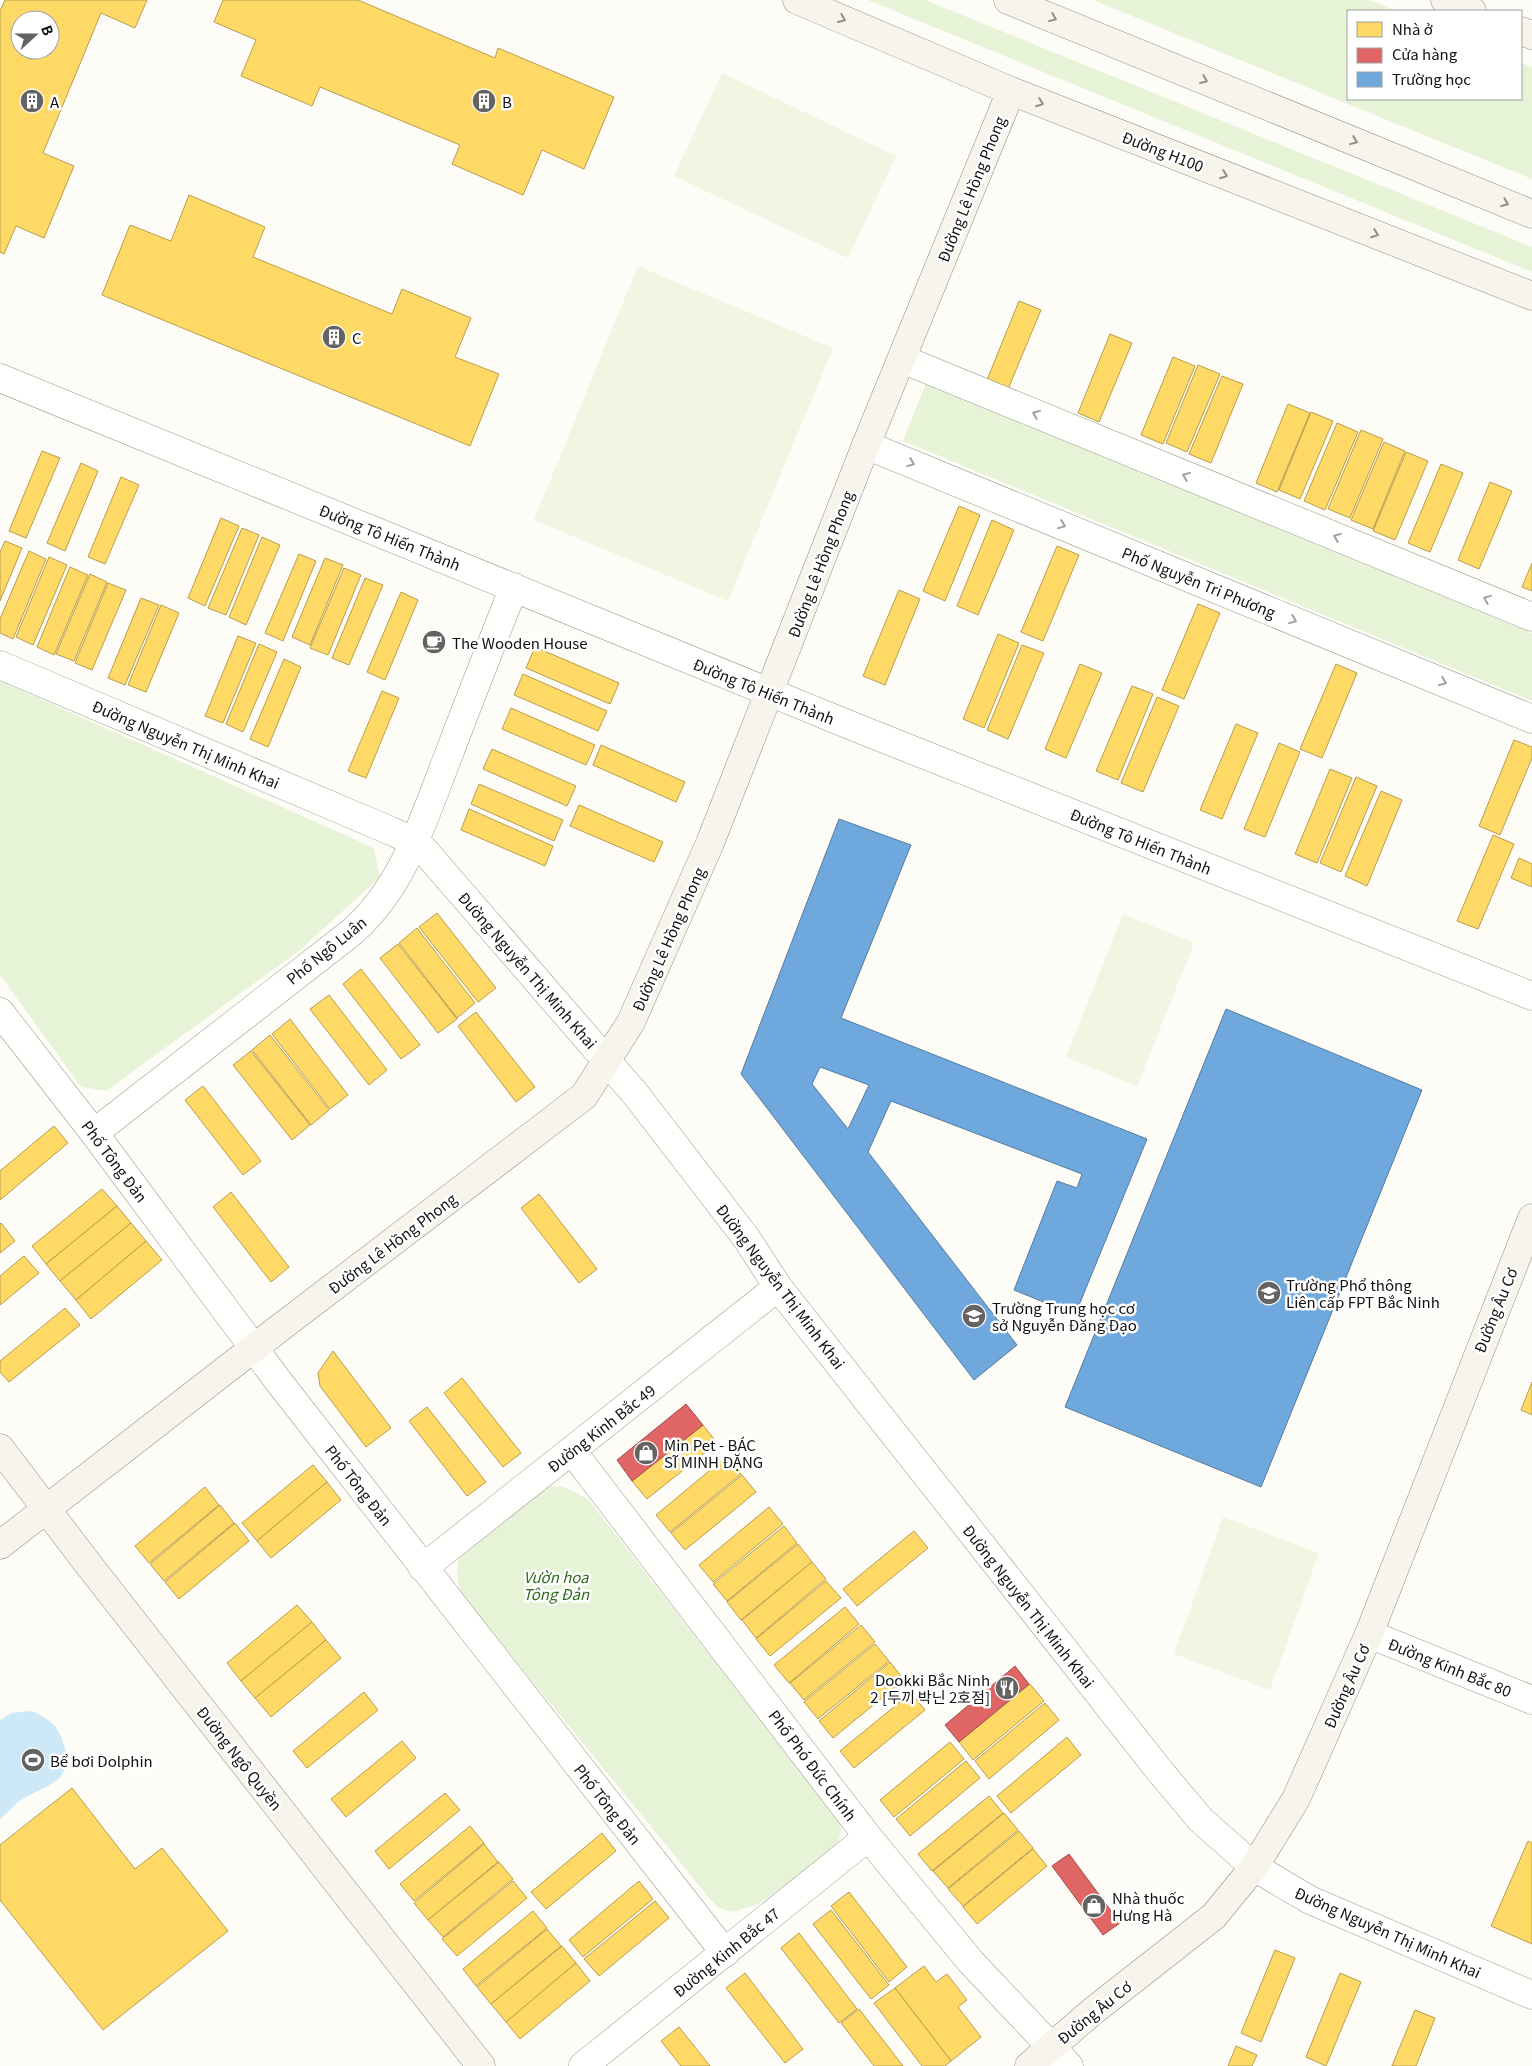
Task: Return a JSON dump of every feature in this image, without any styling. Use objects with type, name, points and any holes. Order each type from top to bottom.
[{"type":"street","name":"Đường H100","points":[[797,0],[1011,91],[1532,296]]},
{"type":"street","points":[[1008,0],[1532,214]]},
{"type":"street","points":[[1445,0],[1470,10]]},
{"type":"street","name":"Đường Lê Hồng Phong","points":[[0,1545],[584,1096],[631,1022],[695,879],[737,778],[866,445],[1011,91]]},
{"type":"street","points":[[902,359],[1532,617]]},
{"type":"street","name":"Đường Tô Hiến Thành","points":[[0,378],[770,693],[1532,996]]},
{"type":"street","name":"Phố Nguyễn Tri Phương","points":[[866,445],[1532,719]]},
{"type":"street","name":"Phố Ngô Luân","points":[[94,1133],[359,925],[396,879],[415,842],[514,587]]},
{"type":"street","name":"Đường Nguyễn Thị Minh Khai","points":[[0,665],[415,842],[434,859],[637,1096],[742,1232],[778,1287],[1159,1770],[1200,1819],[1254,1867],[1310,1900],[1532,1995]]},
{"type":"street","name":"Phố Tông Đản","points":[[0,1012],[94,1133],[254,1348],[423,1568],[725,1953]]},
{"type":"street","name":"Đường Âu Cơ","points":[[1029,2066],[1060,2057],[1214,1916],[1254,1867],[1296,1799],[1368,1634],[1532,1218]]},
{"type":"street","name":"Đường Kinh Bắc 49","points":[[423,1568],[778,1287]]},
{"type":"street","name":"Đường Ngô Quyền","points":[[0,1448],[481,2066]]},
{"type":"street","name":"Phố Phó Đức Chính","points":[[572,1451],[868,1838],[971,1962],[1060,2057]]},
{"type":"street","name":"Đường Kinh Bắc 80","points":[[1368,1634],[1532,1700]]},
{"type":"street","name":"Đường Kinh Bắc 47","points":[[583,2066],[868,1838]]},
{"type":"green space","points":[[868,0],[925,0],[1532,247],[1532,272]]},
{"type":"green space","points":[[1093,0],[1369,0],[1394,10],[1347,10],[1347,100],[1522,100],[1522,63],[1532,67],[1532,179]]},
{"type":"green space","points":[[722,73],[896,156],[848,258],[674,176]]},
{"type":"green space","points":[[638,266],[833,348],[728,601],[534,520]]},
{"type":"green space","points":[[926,383],[1532,633],[1532,701],[903,441]]},
{"type":"green space","points":[[0,681],[374,848],[380,877],[300,950],[106,1091],[81,1087],[0,975]]},
{"type":"green space","points":[[1123,914],[1194,943],[1137,1086],[1066,1057]]},
{"type":"green space","name":"Vườn hoa Tông Đản","points":[[552,1486],[564,1487],[588,1499],[838,1820],[842,1829],[836,1849],[758,1904],[733,1912],[719,1908],[710,1899],[462,1595],[457,1574],[461,1553],[465,1548],[540,1490]]},
{"type":"green space","points":[[1223,1517],[1319,1553],[1270,1690],[1174,1654]]},
{"type":"water","name":"Bể bơi Dolphin","points":[[31,1711],[47,1719],[55,1726],[63,1742],[66,1764],[59,1778],[19,1801],[0,1819],[0,1720],[12,1713]]},
{"type":"building: Nhà ở","name":"A","points":[[5,0],[147,0],[135,28],[101,13],[43,153],[74,166],[44,238],[16,226],[4,254],[0,252],[0,11]]},
{"type":"building: Nhà ở","name":"B","points":[[223,0],[358,0],[495,58],[498,48],[614,97],[584,169],[542,150],[523,195],[452,164],[460,145],[320,87],[312,106],[241,76],[256,40],[214,22]]},
{"type":"building: Nhà ở","name":"C","points":[[189,195],[265,227],[253,257],[392,314],[402,289],[471,318],[455,357],[499,374],[470,446],[102,295],[130,225],[171,241]]},
{"type":"building: Nhà ở","points":[[1019,301],[1041,310],[1008,389],[987,380]]},
{"type":"building: Nhà ở","points":[[1110,334],[1132,343],[1099,422],[1078,413]]},
{"type":"building: Nhà ở","points":[[1173,357],[1195,366],[1163,444],[1141,435]]},
{"type":"building: Nhà ở","points":[[1198,365],[1220,374],[1187,452],[1166,443]]},
{"type":"building: Nhà ở","points":[[1222,376],[1243,384],[1211,463],[1189,454]]},
{"type":"building: Nhà ở","points":[[1288,404],[1310,413],[1277,492],[1256,483]]},
{"type":"building: Nhà ở","points":[[1311,412],[1333,421],[1300,499],[1279,490]]},
{"type":"building: Nhà ở","points":[[1337,423],[1358,432],[1325,510],[1304,501]]},
{"type":"building: Nhà ở","points":[[1361,430],[1383,439],[1350,518],[1328,509]]},
{"type":"building: Nhà ở","points":[[1384,442],[1405,451],[1373,529],[1351,520]]},
{"type":"building: Nhà ở","points":[[42,451],[60,458],[26,538],[9,531]]},
{"type":"building: Nhà ở","points":[[1406,452],[1428,461],[1395,540],[1373,531]]},
{"type":"building: Nhà ở","points":[[81,463],[98,471],[65,551],[47,543]]},
{"type":"building: Nhà ở","points":[[1441,464],[1463,473],[1430,552],[1408,543]]},
{"type":"building: Nhà ở","points":[[121,477],[139,485],[105,564],[88,557]]},
{"type":"building: Nhà ở","points":[[1490,482],[1512,491],[1479,569],[1458,560]]},
{"type":"building: Nhà ở","points":[[959,506],[980,515],[945,601],[923,591]]},
{"type":"building: Nhà ở","points":[[221,518],[239,526],[205,606],[188,598]]},
{"type":"building: Nhà ở","points":[[992,520],[1014,530],[978,615],[957,606]]},
{"type":"building: Nhà ở","points":[[242,528],[259,535],[226,615],[208,608]]},
{"type":"building: Nhà ở","points":[[262,537],[280,545],[246,625],[229,617]]},
{"type":"building: Nhà ở","points":[[5,541],[22,548],[0,601],[0,552]]},
{"type":"building: Nhà ở","points":[[1057,546],[1079,555],[1043,641],[1021,632]]},
{"type":"building: Nhà ở","points":[[29,551],[46,559],[13,639],[0,633],[0,619]]},
{"type":"building: Nhà ở","points":[[299,554],[316,561],[283,641],[265,633]]},
{"type":"building: Nhà ở","points":[[49,557],[67,565],[33,645],[16,637]]},
{"type":"building: Nhà ở","points":[[325,558],[343,565],[310,645],[292,637]]},
{"type":"building: Nhà ở","points":[[1532,563],[1532,591],[1522,587]]},
{"type":"building: Nhà ở","points":[[70,567],[88,575],[54,655],[37,647]]},
{"type":"building: Nhà ở","points":[[344,568],[361,575],[328,655],[310,648]]},
{"type":"building: Nhà ở","points":[[90,574],[107,582],[74,661],[56,654]]},
{"type":"building: Nhà ở","points":[[365,578],[383,585],[349,665],[332,658]]},
{"type":"building: Nhà ở","points":[[108,583],[126,590],[92,670],[75,663]]},
{"type":"building: Nhà ở","points":[[899,590],[920,599],[885,685],[863,676]]},
{"type":"building: Nhà ở","points":[[401,592],[418,600],[385,680],[367,672]]},
{"type":"building: Nhà ở","points":[[141,598],[159,605],[125,685],[108,678]]},
{"type":"building: Nhà ở","points":[[1198,604],[1220,613],[1184,699],[1162,690]]},
{"type":"building: Nhà ở","points":[[161,605],[179,613],[146,692],[128,685]]},
{"type":"building: Nhà ở","points":[[998,634],[1019,643],[984,728],[963,719]]},
{"type":"building: Nhà ở","points":[[238,636],[256,643],[223,723],[205,716]]},
{"type":"building: Nhà ở","points":[[259,644],[277,652],[243,732],[226,724]]},
{"type":"building: Nhà ở","points":[[1022,645],[1044,653],[1008,739],[987,730]]},
{"type":"building: Nhà ở","points":[[535,647],[619,683],[610,704],[526,668]]},
{"type":"building: Nhà ở","points":[[284,659],[301,667],[268,747],[250,739]]},
{"type":"building: Nhà ở","points":[[1080,664],[1102,673],[1066,758],[1045,749]]},
{"type":"building: Nhà ở","points":[[1336,664],[1357,673],[1322,758],[1300,749]]},
{"type":"building: Nhà ở","points":[[523,674],[607,711],[598,731],[514,695]]},
{"type":"building: Nhà ở","points":[[1132,686],[1153,694],[1118,780],[1096,771]]},
{"type":"building: Nhà ở","points":[[382,691],[399,698],[366,778],[348,771]]},
{"type":"building: Nhà ở","points":[[1157,697],[1179,706],[1143,792],[1121,783]]},
{"type":"building: Nhà ở","points":[[511,708],[595,745],[586,765],[502,729]]},
{"type":"building: Nhà ở","points":[[1236,724],[1258,733],[1222,819],[1200,810]]},
{"type":"building: Nhà ở","points":[[1514,740],[1532,747],[1532,758],[1500,835],[1479,826]]},
{"type":"building: Nhà ở","points":[[1279,743],[1300,752],[1265,837],[1244,829]]},
{"type":"building: Nhà ở","points":[[601,745],[685,782],[676,802],[593,765]]},
{"type":"building: Nhà ở","points":[[492,749],[576,786],[567,806],[483,769]]},
{"type":"building: Nhà ở","points":[[1330,769],[1352,778],[1317,863],[1295,854]]},
{"type":"building: Nhà ở","points":[[1356,777],[1377,786],[1341,872],[1320,863]]},
{"type":"building: Nhà ở","points":[[479,784],[563,820],[554,841],[471,804]]},
{"type":"building: Nhà ở","points":[[1381,791],[1402,800],[1367,886],[1345,876]]},
{"type":"building: Nhà ở","points":[[579,805],[663,842],[654,862],[570,826]]},
{"type":"building: Nhà ở","points":[[469,809],[553,846],[545,866],[461,830]]},
{"type":"building: Nhà ở","points":[[1493,835],[1514,844],[1478,929],[1457,921]]},
{"type":"building: Nhà ở","points":[[1519,858],[1532,864],[1532,887],[1511,878]]},
{"type":"building: Nhà ở","points":[[437,913],[496,988],[478,1002],[419,927]]},
{"type":"building: Nhà ở","points":[[417,928],[475,1003],[457,1018],[399,943]]},
{"type":"building: Nhà ở","points":[[398,944],[457,1019],[438,1033],[380,958]]},
{"type":"building: Nhà ở","points":[[361,969],[420,1045],[401,1059],[343,984]]},
{"type":"building: Nhà ở","points":[[329,995],[387,1070],[369,1085],[310,1009]]},
{"type":"building: Nhà ở","points":[[476,1012],[535,1087],[516,1102],[458,1026]]},
{"type":"building: Nhà ở","points":[[290,1019],[348,1095],[330,1109],[272,1034]]},
{"type":"building: Nhà ở","points":[[270,1035],[329,1110],[311,1125],[252,1050]]},
{"type":"building: Nhà ở","points":[[251,1051],[310,1125],[292,1140],[233,1065]]},
{"type":"building: Nhà ở","points":[[203,1086],[261,1161],[243,1175],[185,1100]]},
{"type":"building: Nhà ở","points":[[54,1126],[68,1143],[0,1200],[0,1171]]},
{"type":"building: Nhà ở","points":[[102,1189],[117,1206],[46,1264],[32,1246]]},
{"type":"building: Nhà ở","points":[[231,1192],[289,1267],[271,1282],[213,1207]]},
{"type":"building: Nhà ở","points":[[539,1194],[597,1269],[579,1283],[521,1208]]},
{"type":"building: Nhà ở","points":[[117,1206],[131,1223],[60,1281],[46,1264]]},
{"type":"building: Nhà ở","points":[[131,1223],[146,1241],[76,1300],[60,1281]]},
{"type":"building: Nhà ở","points":[[0,1224],[15,1241],[0,1253]]},
{"type":"building: Nhà ở","points":[[146,1241],[162,1260],[91,1319],[76,1300]]},
{"type":"building: Nhà ở","points":[[24,1256],[39,1273],[0,1305],[0,1276]]},
{"type":"building: Nhà ở","points":[[65,1308],[80,1325],[9,1382],[0,1372],[0,1361]]},
{"type":"building: Nhà ở","points":[[333,1351],[391,1428],[366,1447],[320,1386],[318,1373]]},
{"type":"building: Nhà ở","points":[[462,1378],[521,1453],[503,1467],[444,1393]]},
{"type":"building: Nhà ở","points":[[1532,1382],[1532,1415],[1521,1410]]},
{"type":"building: Nhà ở","points":[[427,1407],[486,1482],[467,1496],[409,1421]]},
{"type":"building: Nhà ở","points":[[703,1425],[717,1443],[647,1499],[632,1481]]},
{"type":"building: Nhà ở","points":[[726,1457],[741,1474],[670,1532],[656,1515]]},
{"type":"building: Nhà ở","points":[[313,1465],[327,1482],[257,1541],[242,1523]]},
{"type":"building: Nhà ở","points":[[742,1475],[756,1492],[685,1550],[671,1533]]},
{"type":"building: Nhà ở","points":[[327,1482],[341,1500],[271,1558],[257,1541]]},
{"type":"building: Nhà ở","points":[[205,1487],[219,1505],[149,1563],[135,1546]]},
{"type":"building: Nhà ở","points":[[220,1505],[234,1523],[164,1581],[150,1564]]},
{"type":"building: Nhà ở","points":[[769,1507],[783,1524],[713,1582],[699,1565]]},
{"type":"building: Nhà ở","points":[[235,1523],[249,1541],[179,1599],[165,1582]]},
{"type":"building: Nhà ở","points":[[784,1526],[797,1543],[727,1601],[713,1584]]},
{"type":"building: Nhà ở","points":[[914,1531],[928,1548],[857,1606],[843,1589]]},
{"type":"building: Nhà ở","points":[[798,1544],[812,1562],[741,1620],[727,1602]]},
{"type":"building: Nhà ở","points":[[812,1562],[826,1579],[756,1638],[742,1620]]},
{"type":"building: Nhà ở","points":[[826,1581],[841,1598],[770,1656],[756,1639]]},
{"type":"building: Nhà ở","points":[[297,1605],[312,1622],[241,1681],[227,1663]]},
{"type":"building: Nhà ở","points":[[845,1607],[859,1624],[789,1683],[774,1665]]},
{"type":"building: Nhà ở","points":[[312,1622],[326,1640],[255,1698],[241,1681]]},
{"type":"building: Nhà ở","points":[[861,1625],[875,1642],[804,1700],[790,1683]]},
{"type":"building: Nhà ở","points":[[326,1640],[341,1658],[271,1717],[255,1698]]},
{"type":"building: Nhà ở","points":[[875,1644],[889,1661],[818,1719],[804,1702]]},
{"type":"building: Nhà ở","points":[[890,1662],[904,1680],[833,1738],[819,1721]]},
{"type":"building: Nhà ở","points":[[1030,1684],[1044,1701],[973,1760],[959,1742]]},
{"type":"building: Nhà ở","points":[[364,1692],[378,1710],[307,1768],[293,1751]]},
{"type":"building: Nhà ở","points":[[911,1693],[925,1710],[854,1768],[840,1751]]},
{"type":"building: Nhà ở","points":[[1045,1703],[1059,1720],[989,1779],[975,1761]]},
{"type":"building: Nhà ở","points":[[1067,1737],[1081,1755],[1011,1813],[997,1796]]},
{"type":"building: Nhà ở","points":[[402,1741],[416,1758],[346,1817],[331,1799]]},
{"type":"building: Nhà ở","points":[[950,1742],[964,1759],[894,1817],[880,1800]]},
{"type":"building: Nhà ở","points":[[966,1761],[980,1778],[910,1836],[896,1819]]},
{"type":"building: Nhà ở","points":[[72,1788],[135,1869],[162,1848],[228,1931],[103,2030],[0,1900],[0,1845]]},
{"type":"building: Nhà ở","points":[[445,1793],[460,1810],[389,1869],[375,1851]]},
{"type":"building: Nhà ở","points":[[989,1796],[1003,1813],[932,1871],[918,1854]]},
{"type":"building: Nhà ở","points":[[1004,1813],[1018,1830],[948,1888],[933,1871]]},
{"type":"building: Nhà ở","points":[[470,1826],[484,1843],[414,1901],[400,1884]]},
{"type":"building: Nhà ở","points":[[1019,1831],[1033,1848],[963,1906],[948,1889]]},
{"type":"building: Nhà ở","points":[[602,1833],[616,1851],[546,1909],[531,1892]]},
{"type":"building: Nhà ở","points":[[1528,1841],[1532,1843],[1532,1944],[1491,1926]]},
{"type":"building: Nhà ở","points":[[484,1844],[498,1862],[428,1920],[414,1903]]},
{"type":"building: Nhà ở","points":[[1033,1849],[1047,1866],[977,1924],[963,1907]]},
{"type":"building: Nhà ở","points":[[499,1862],[513,1879],[443,1937],[428,1920]]},
{"type":"building: Nhà ở","points":[[513,1881],[527,1898],[457,1956],[442,1939]]},
{"type":"building: Nhà ở","points":[[639,1881],[653,1899],[583,1957],[569,1940]]},
{"type":"building: Nhà ở","points":[[849,1892],[907,1967],[889,1982],[831,1906]]},
{"type":"building: Nhà ở","points":[[655,1901],[669,1918],[599,1976],[584,1959]]},
{"type":"building: Nhà ở","points":[[831,1910],[889,1985],[871,1999],[813,1924]]},
{"type":"building: Nhà ở","points":[[533,1911],[547,1928],[476,1986],[463,1969]]},
{"type":"building: Nhà ở","points":[[547,1929],[561,1946],[491,2004],[477,1987]]},
{"type":"building: Nhà ở","points":[[799,1933],[857,2009],[839,2023],[781,1948]]},
{"type":"building: Nhà ở","points":[[562,1946],[576,1963],[506,2022],[491,2004]]},
{"type":"building: Nhà ở","points":[[1275,1950],[1295,1958],[1261,2042],[1241,2033]]},
{"type":"building: Nhà ở","points":[[576,1963],[590,1981],[520,2039],[506,2022]]},
{"type":"building: Nhà ở","points":[[924,1966],[936,1982],[947,1974],[967,2000],[958,2007],[981,2037],[951,2061],[895,1988]]},
{"type":"building: Nhà ở","points":[[745,1973],[803,2049],[785,2063],[726,1988]]},
{"type":"building: Nhà ở","points":[[1340,1973],[1361,1982],[1326,2066],[1306,2057]]},
{"type":"building: Nhà ở","points":[[895,1988],[951,2061],[945,2066],[922,2066],[874,2003]]},
{"type":"building: Nhà ở","points":[[859,2009],[903,2066],[874,2066],[841,2023]]},
{"type":"building: Nhà ở","points":[[1415,2010],[1435,2018],[1416,2066],[1392,2066]]},
{"type":"building: Nhà ở","points":[[679,2027],[710,2066],[681,2066],[661,2041]]},
{"type":"building: Nhà ở","points":[[1236,2046],[1257,2055],[1252,2066],[1228,2066]]},
{"type":"building: Cửa hàng","points":[[686,1404],[703,1425],[632,1481],[617,1460]]},
{"type":"building: Cửa hàng","points":[[1015,1666],[1029,1684],[959,1742],[945,1725]]},
{"type":"building: Cửa hàng","points":[[1069,1854],[1120,1923],[1103,1935],[1052,1866]]},
{"type":"building: Trường học","points":[[839,819],[911,845],[841,1018],[1147,1139],[1075,1315],[1014,1290],[1057,1181],[1077,1188],[1082,1174],[891,1101],[868,1152],[1017,1345],[974,1380],[741,1074]],"holes":[[[820,1067],[869,1085],[848,1129],[812,1084]]]},
{"type":"building: Trường học","points":[[1226,1009],[1422,1090],[1261,1487],[1065,1407]]},
{"type":"place","name":"A","points":[[32,101]]},
{"type":"place","name":"B","points":[[484,101]]},
{"type":"place","name":"C","points":[[334,337]]},
{"type":"place","name":"The Wooden House","points":[[434,642]]},
{"type":"place","name":"Trường Phổ thông Liên cấp FPT Bắc Ninh","points":[[1269,1293]]},
{"type":"place","name":"Trường Trung học cơ sở Nguyễn Đăng Đạo","points":[[974,1316]]},
{"type":"place","name":"Min Pet - BÁC SĨ MINH ĐẶNG","points":[[646,1453]]},
{"type":"place","name":"Dookki Bắc Ninh 2 [두끼 박닌 2호점]","points":[[1007,1688]]},
{"type":"place","name":"Bể bơi Dolphin","points":[[33,1760]]},
{"type":"place","name":"Nhà thuốc Hưng Hà","points":[[1094,1906]]}]
